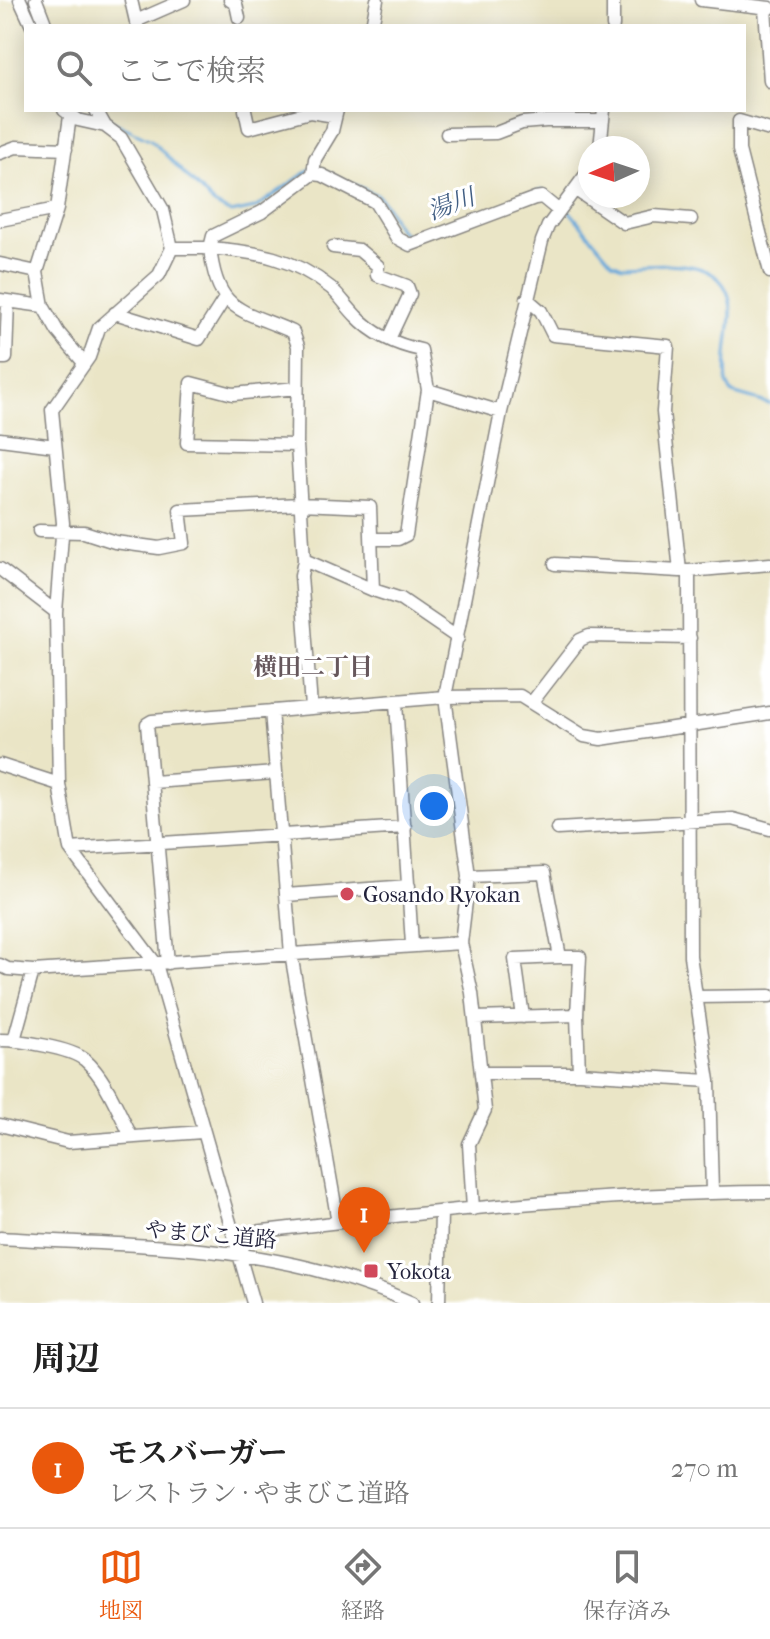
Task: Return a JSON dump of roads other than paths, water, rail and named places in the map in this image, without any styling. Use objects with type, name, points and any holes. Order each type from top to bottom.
[{"type":"street","points":[[20,0],[31,24]]},
{"type":"street","points":[[36,0],[45,24]]},
{"type":"street","points":[[131,0],[136,23],[184,0]]},
{"type":"street","points":[[230,0],[236,4],[239,18]]},
{"type":"street","points":[[372,24],[377,0]]},
{"type":"street","points":[[613,0],[613,24]]},
{"type":"street","points":[[701,0],[768,8],[770,81]]},
{"type":"street","points":[[97,112],[105,126]]},
{"type":"street","points":[[245,112],[249,128],[310,112],[336,113],[332,131],[315,159],[313,174]]},
{"type":"street","points":[[84,363],[58,332],[43,306],[37,272],[57,209],[66,149],[67,113],[105,126],[121,138],[163,210],[172,248],[159,275],[99,328],[84,363],[52,410],[63,531],[56,612],[59,784],[70,849],[162,964]]},
{"type":"street","points":[[447,134],[496,133],[522,123],[604,116],[602,136]]},
{"type":"street","points":[[769,266],[739,150],[739,121],[770,130]]},
{"type":"street","points":[[0,153],[16,147],[66,149]]},
{"type":"street","points":[[311,707],[301,576],[304,560],[297,445],[298,346],[293,332],[250,317],[225,298],[213,277],[210,248],[213,236],[262,212],[313,174],[322,175],[375,202],[397,238],[410,245],[535,198],[542,197],[559,211]]},
{"type":"street","points":[[473,1209],[469,1144],[485,1110],[475,1018],[461,943],[469,876],[445,697],[501,412],[542,241],[559,211],[578,187]]},
{"type":"street","points":[[576,190],[624,223],[654,216],[691,219]]},
{"type":"street","points":[[0,220],[57,209]]},
{"type":"street","points":[[333,247],[359,250],[378,266],[377,275],[407,286],[410,294],[389,339]]},
{"type":"street","points":[[172,248],[268,253],[331,288],[358,319],[389,339],[421,350],[428,390],[406,535],[398,539],[372,539]]},
{"type":"street","points":[[0,264],[37,272]]},
{"type":"street","points":[[115,313],[199,339],[225,298]]},
{"type":"street","points":[[527,299],[541,311],[553,335],[668,346],[663,412],[690,638],[690,956],[709,1081],[712,1192]]},
{"type":"street","points":[[0,358],[6,358],[4,301],[43,306]]},
{"type":"street","points":[[297,388],[233,394],[191,383],[187,443],[297,445]]},
{"type":"street","points":[[428,390],[501,412]]},
{"type":"street","points":[[0,439],[55,446]]},
{"type":"street","points":[[39,531],[84,532],[115,542],[159,548],[184,543],[180,510],[300,504],[370,507],[373,590]]},
{"type":"street","points":[[304,560],[401,599],[458,638]]},
{"type":"street","points":[[555,564],[684,571],[770,564]]},
{"type":"street","points":[[0,569],[56,612]]},
{"type":"street","points":[[533,701],[580,640],[589,636],[690,638]]},
{"type":"street","points":[[253,1303],[202,1132],[162,964],[157,842],[147,724],[152,721],[311,707],[445,697],[520,696],[533,701],[584,736],[601,739],[770,713]]},
{"type":"street","points":[[396,703],[412,944]]},
{"type":"street","points":[[271,711],[291,954],[338,1222]]},
{"type":"street","points":[[0,765],[59,784]]},
{"type":"street","points":[[153,782],[275,773]]},
{"type":"street","points":[[557,829],[733,819],[770,829]]},
{"type":"street","points":[[70,849],[405,827]]},
{"type":"street","points":[[469,876],[544,873],[560,957]]},
{"type":"street","points":[[286,895],[409,886]]},
{"type":"street","points":[[0,965],[8,969],[33,971],[461,943]]},
{"type":"street","points":[[523,1017],[515,959],[580,957],[577,1015],[579,1073]]},
{"type":"street","points":[[33,971],[7,1040],[85,1060],[112,1099],[131,1136]]},
{"type":"street","points":[[696,997],[770,996]]},
{"type":"street","points":[[475,1018],[577,1015]]},
{"type":"street","points":[[482,1073],[579,1073],[709,1081]]},
{"type":"street","points":[[0,1125],[68,1142],[202,1132]]},
{"type":"street","points":[[238,1253],[254,1232],[338,1222],[633,1194],[770,1192]]},
{"type":"street","points":[[439,1303],[441,1212]]},
{"type":"street","name":"やまびこ道路","points":[[0,1238],[238,1253],[333,1271],[412,1303]]},
{"type":"waterway","name":"湯川","points":[[28,0],[37,24]]},
{"type":"waterway","name":"湯川","points":[[81,112],[95,117]]},
{"type":"waterway","name":"湯川","points":[[107,119],[151,140],[214,204],[231,213],[255,208],[311,169]]},
{"type":"waterway","name":"湯川","points":[[318,168],[377,195],[401,230],[413,237]]},
{"type":"waterway","name":"湯川","points":[[522,197],[542,190],[560,202]]},
{"type":"waterway","name":"湯川","points":[[566,207],[612,262],[622,266],[692,266],[720,280],[728,294],[731,314],[727,383],[732,393],[770,404]]},
{"type":"place","name":"Gosando Ryokan","points":[[347,894]]},
{"type":"place","name":"モスバーガー","points":[[364,1253]]},
{"type":"place","name":"Yokota","points":[[371,1271]]},
{"type":"district","name":"横田二丁目","points":[[313,667]]}]
